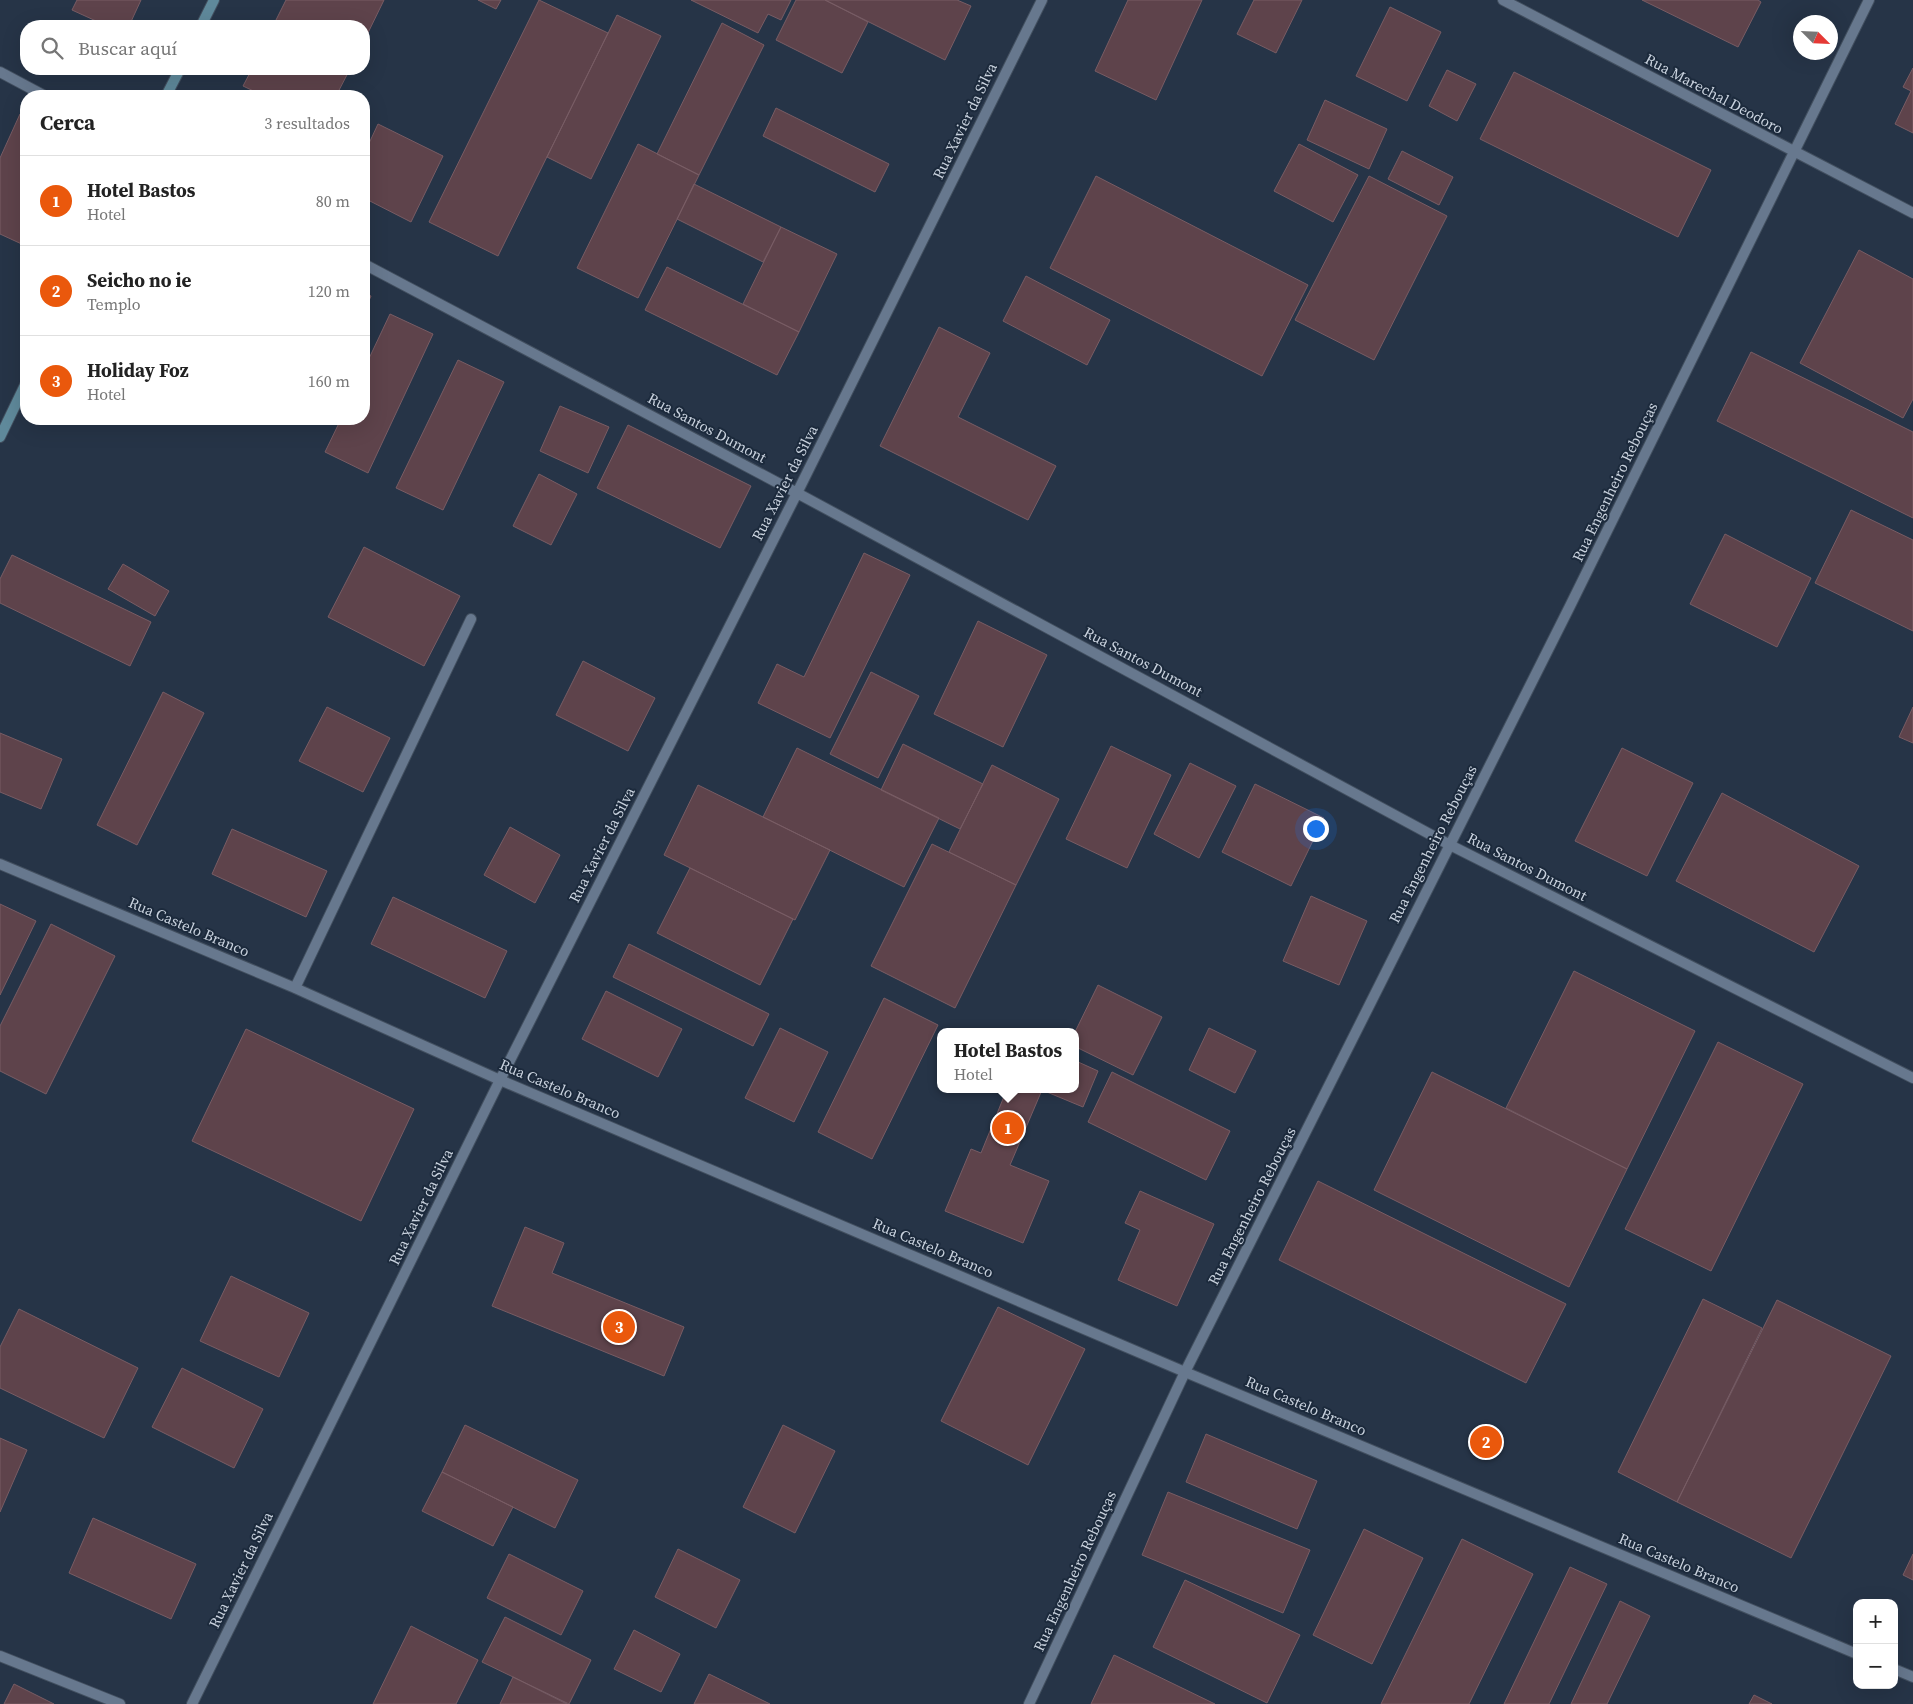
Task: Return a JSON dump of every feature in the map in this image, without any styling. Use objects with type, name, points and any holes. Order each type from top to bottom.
[{"type":"street","points":[[204,20],[214,0]]},
{"type":"street","name":"Rua Xavier da Silva","points":[[192,1704],[500,1080],[797,493],[1042,0]]},
{"type":"street","name":"Rua Marechal Deodoro","points":[[1503,0],[1913,213]]},
{"type":"street","name":"Rua Engenheiro Rebouças","points":[[1029,1704],[1185,1372],[1795,153],[1869,0]]},
{"type":"street","points":[[0,72],[34,90]]},
{"type":"street","points":[[169,90],[177,75]]},
{"type":"street","name":"Rua Santos Dumont","points":[[370,267],[797,493],[1450,845],[1913,1078]]},
{"type":"street","points":[[0,437],[20,395]]},
{"type":"street","points":[[295,988],[471,620]]},
{"type":"street","name":"Rua Castelo Branco","points":[[0,864],[295,988],[500,1080],[1185,1372],[1853,1652]]},
{"type":"street","points":[[0,1656],[120,1704]]},
{"type":"street","points":[[1898,1671],[1913,1677]]},
{"type":"building","points":[[77,0],[141,0],[132,20],[94,20],[72,10]]},
{"type":"building","points":[[286,0],[384,0],[370,29],[370,20],[276,20]]},
{"type":"building","points":[[478,0],[501,0],[496,9]]},
{"type":"building","points":[[539,0],[608,33],[498,256],[429,222]]},
{"type":"building","points":[[691,0],[791,0],[781,20],[768,14],[758,33]]},
{"type":"building","points":[[796,0],[825,0],[868,22],[842,73],[776,40]]},
{"type":"building","points":[[825,0],[957,0],[971,6],[945,60]]},
{"type":"building","points":[[1128,0],[1202,0],[1156,100],[1095,71]]},
{"type":"building","points":[[1254,0],[1302,0],[1276,53],[1237,34]]},
{"type":"building","points":[[1642,0],[1758,0],[1761,2],[1738,47]]},
{"type":"building","points":[[1390,7],[1441,32],[1407,101],[1356,76]]},
{"type":"building","points":[[617,15],[661,36],[591,179],[547,157]]},
{"type":"building","points":[[722,23],[764,45],[699,175],[657,154]]},
{"type":"building","points":[[1913,68],[1913,133],[1895,124],[1911,91],[1903,87]]},
{"type":"building","points":[[1447,70],[1476,84],[1457,121],[1429,106]]},
{"type":"building","points":[[1514,72],[1711,170],[1678,237],[1480,139]]},
{"type":"building","points":[[249,75],[347,75],[339,90],[251,90],[243,86]]},
{"type":"building","points":[[1325,100],[1387,129],[1369,169],[1307,140]]},
{"type":"building","points":[[776,108],[889,164],[875,192],[763,136]]},
{"type":"building","points":[[20,114],[20,243],[0,234],[0,158]]},
{"type":"building","points":[[378,124],[443,156],[411,222],[370,201],[370,141]]},
{"type":"building","points":[[638,144],[699,175],[638,298],[577,268]]},
{"type":"building","points":[[1299,144],[1358,175],[1333,222],[1274,191]]},
{"type":"building","points":[[1402,151],[1453,177],[1439,205],[1388,179]]},
{"type":"building","points":[[1096,176],[1308,285],[1262,376],[1050,268]]},
{"type":"building","points":[[1369,176],[1447,216],[1374,360],[1295,320]]},
{"type":"building","points":[[694,184],[781,227],[763,262],[677,219]]},
{"type":"building","points":[[781,227],[837,254],[799,332],[743,304]]},
{"type":"building","points":[[1859,250],[1913,279],[1913,399],[1903,418],[1800,363]]},
{"type":"building","points":[[667,267],[799,332],[777,375],[645,310]]},
{"type":"building","points":[[1026,276],[1110,320],[1087,365],[1003,321]]},
{"type":"building","points":[[390,314],[433,334],[368,473],[325,452],[338,425],[370,425],[370,356]]},
{"type":"building","points":[[939,327],[990,353],[958,417],[1056,466],[1028,520],[880,446]]},
{"type":"building","points":[[1751,352],[1913,432],[1913,518],[1717,421]]},
{"type":"building","points":[[458,360],[504,382],[443,510],[396,488]]},
{"type":"building","points":[[560,406],[609,427],[588,473],[540,451]]},
{"type":"building","points":[[628,425],[751,486],[720,548],[597,488]]},
{"type":"building","points":[[539,474],[577,494],[551,545],[513,526]]},
{"type":"building","points":[[1851,510],[1913,540],[1913,631],[1815,583]]},
{"type":"building","points":[[1725,534],[1811,578],[1777,647],[1690,604]]},
{"type":"building","points":[[364,547],[460,596],[424,666],[328,617]]},
{"type":"building","points":[[864,553],[910,575],[830,738],[758,703],[777,664],[804,677]]},
{"type":"building","points":[[12,555],[151,622],[130,666],[0,603],[0,579]]},
{"type":"building","points":[[123,564],[169,591],[155,616],[108,589]]},
{"type":"building","points":[[978,621],[1047,655],[1003,747],[934,714]]},
{"type":"building","points":[[583,661],[655,698],[628,751],[556,715]]},
{"type":"building","points":[[871,672],[919,696],[878,778],[830,754]]},
{"type":"building","points":[[163,692],[204,713],[137,845],[97,825]]},
{"type":"building","points":[[327,707],[390,738],[363,792],[299,761]]},
{"type":"building","points":[[1913,707],[1913,743],[1899,737]]},
{"type":"building","points":[[0,733],[62,759],[41,809],[0,792]]},
{"type":"building","points":[[903,744],[983,784],[960,829],[881,790]]},
{"type":"building","points":[[1111,746],[1171,775],[1127,868],[1066,839]]},
{"type":"building","points":[[797,748],[939,818],[904,887],[763,817]]},
{"type":"building","points":[[1622,748],[1693,783],[1647,876],[1575,841]]},
{"type":"building","points":[[1190,763],[1236,786],[1199,858],[1154,834]]},
{"type":"building","points":[[992,765],[1059,799],[1016,885],[949,852]]},
{"type":"building","points":[[1255,784],[1324,818],[1291,886],[1222,852]]},
{"type":"building","points":[[698,785],[830,850],[795,920],[664,855]]},
{"type":"building","points":[[1722,793],[1859,866],[1814,952],[1676,881]]},
{"type":"building","points":[[510,827],[560,855],[535,903],[484,875]]},
{"type":"building","points":[[232,829],[327,871],[306,917],[212,874]]},
{"type":"building","points":[[932,844],[1016,885],[955,1008],[871,966]]},
{"type":"building","points":[[690,868],[793,919],[760,985],[657,933]]},
{"type":"building","points":[[1311,896],[1367,921],[1339,985],[1283,961]]},
{"type":"building","points":[[393,897],[507,951],[485,998],[371,944]]},
{"type":"building","points":[[0,904],[36,921],[0,995]]},
{"type":"building","points":[[51,924],[115,956],[46,1094],[0,1071],[0,1026]]},
{"type":"building","points":[[629,944],[769,1014],[753,1046],[613,977]]},
{"type":"building","points":[[1574,971],[1695,1031],[1627,1169],[1506,1108]]},
{"type":"building","points":[[1098,985],[1162,1017],[1133,1075],[1079,1048],[1079,1028],[1077,1028]]},
{"type":"building","points":[[606,991],[682,1029],[658,1077],[582,1039]]},
{"type":"building","points":[[884,998],[938,1025],[872,1159],[818,1132]]},
{"type":"building","points":[[780,1028],[828,1052],[794,1122],[745,1098]]},
{"type":"building","points":[[1209,1028],[1256,1051],[1235,1093],[1189,1070]]},
{"type":"building","points":[[246,1029],[414,1109],[361,1221],[192,1141]]},
{"type":"building","points":[[1718,1042],[1803,1084],[1711,1271],[1625,1229]]},
{"type":"building","points":[[1079,1062],[1098,1071],[1083,1107],[1049,1093],[1079,1093]]},
{"type":"building","points":[[1112,1072],[1230,1131],[1206,1180],[1088,1122]]},
{"type":"building","points":[[1432,1072],[1627,1169],[1569,1287],[1374,1190]]},
{"type":"building","points":[[1005,1093],[1041,1093],[1010,1165],[1049,1181],[1023,1243],[945,1211],[971,1149],[981,1153]]},
{"type":"building","points":[[1318,1181],[1566,1304],[1526,1383],[1279,1260]]},
{"type":"building","points":[[1140,1191],[1214,1224],[1177,1306],[1118,1280],[1140,1230],[1125,1223]]},
{"type":"building","points":[[525,1227],[564,1243],[552,1273],[684,1327],[664,1376],[492,1306]]},
{"type":"building","points":[[231,1276],[309,1313],[279,1377],[200,1341]]},
{"type":"building","points":[[1703,1299],[1762,1328],[1677,1502],[1618,1472]]},
{"type":"building","points":[[1777,1300],[1891,1356],[1791,1558],[1677,1502]]},
{"type":"building","points":[[998,1307],[1085,1349],[1028,1465],[941,1421]]},
{"type":"building","points":[[19,1309],[138,1368],[104,1438],[0,1388],[0,1347]]},
{"type":"building","points":[[182,1368],[263,1409],[234,1468],[152,1427]]},
{"type":"building","points":[[465,1425],[578,1480],[555,1528],[442,1472]]},
{"type":"building","points":[[783,1425],[835,1451],[795,1533],[743,1507]]},
{"type":"building","points":[[1206,1434],[1317,1481],[1297,1529],[1186,1482]]},
{"type":"building","points":[[0,1438],[27,1450],[0,1512]]},
{"type":"building","points":[[442,1472],[513,1507],[493,1546],[422,1511]]},
{"type":"building","points":[[1168,1492],[1310,1550],[1283,1613],[1142,1555]]},
{"type":"building","points":[[93,1518],[196,1564],[171,1619],[69,1573]]},
{"type":"building","points":[[1364,1529],[1423,1558],[1372,1664],[1313,1635]]},
{"type":"building","points":[[1462,1539],[1533,1574],[1469,1704],[1381,1704]]},
{"type":"building","points":[[678,1549],[740,1580],[716,1628],[655,1597]]},
{"type":"building","points":[[509,1554],[583,1591],[561,1635],[487,1598]]},
{"type":"building","points":[[1913,1554],[1913,1580],[1903,1575]]},
{"type":"building","points":[[1570,1567],[1607,1584],[1549,1704],[1504,1704]]},
{"type":"building","points":[[1185,1580],[1300,1635],[1267,1703],[1153,1647]]},
{"type":"building","points":[[1620,1601],[1650,1616],[1607,1704],[1571,1704]]},
{"type":"building","points":[[505,1617],[591,1660],[569,1704],[482,1662]]},
{"type":"building","points":[[411,1626],[478,1660],[456,1704],[373,1704]]},
{"type":"building","points":[[634,1630],[680,1654],[661,1692],[614,1669]]},
{"type":"building","points":[[1114,1655],[1215,1704],[1091,1704]]},
{"type":"building","points":[[709,1674],[770,1704],[694,1704]]},
{"type":"building","points":[[513,1677],[567,1704],[500,1704]]},
{"type":"building","points":[[14,1684],[54,1704],[4,1704]]},
{"type":"building","points":[[1754,1695],[1772,1704],[1749,1704]]},
{"type":"place","name":"Hotel Bastos","points":[[1008,1128]]},
{"type":"place","name":"Holiday Foz","points":[[619,1327]]},
{"type":"place","name":"Seicho no ie","points":[[1486,1442]]}]
